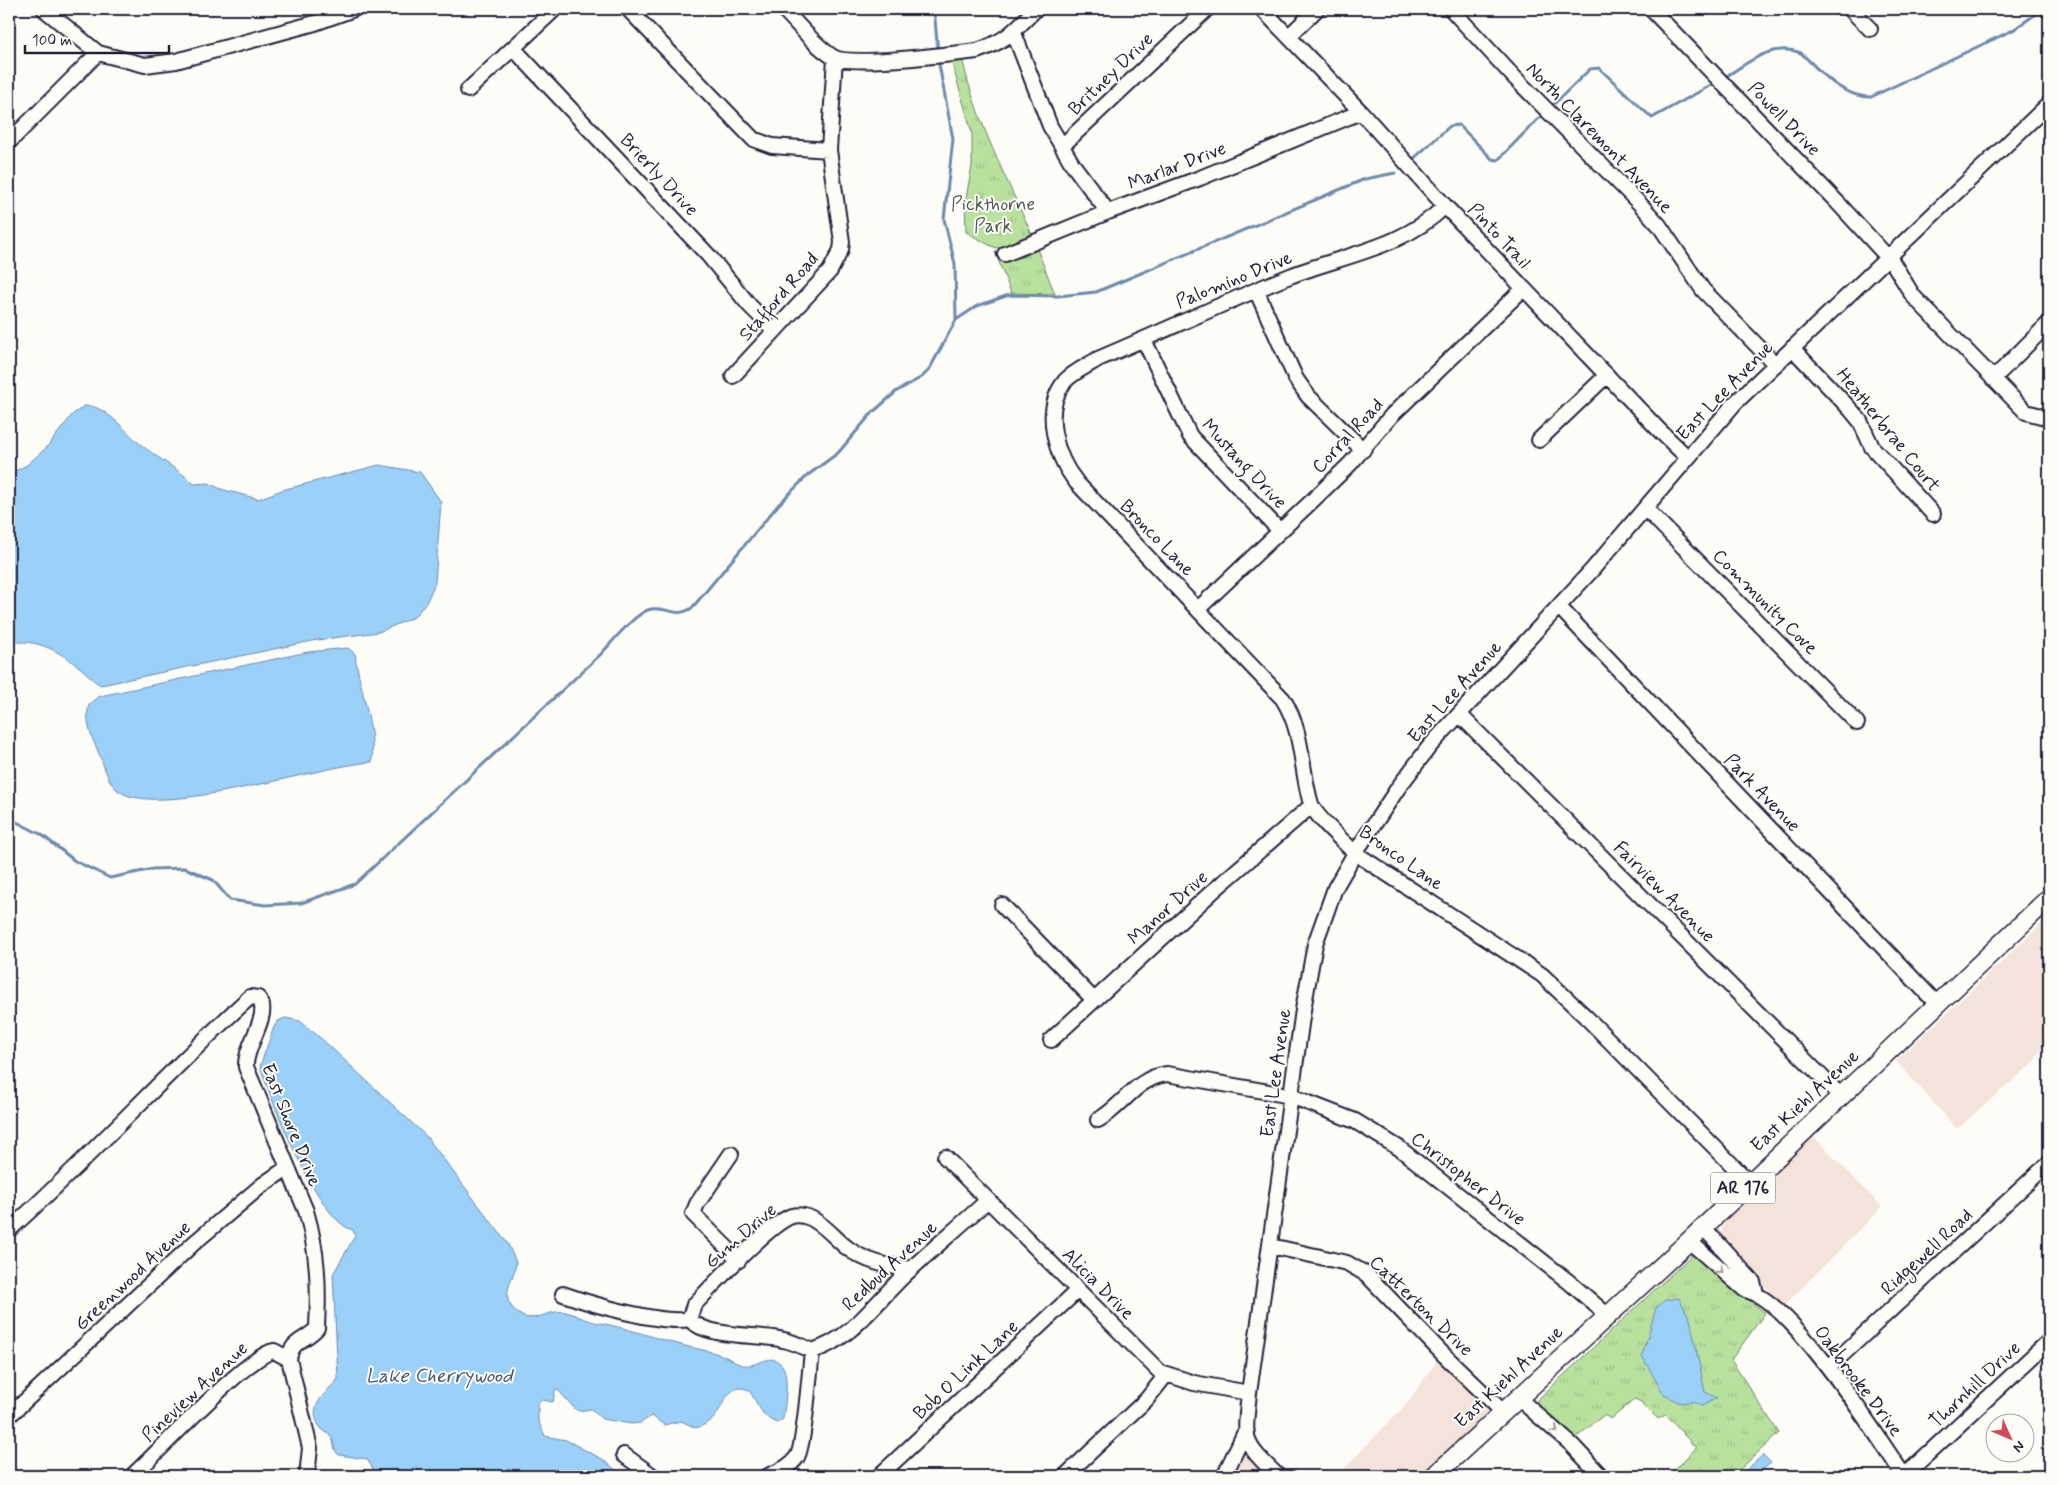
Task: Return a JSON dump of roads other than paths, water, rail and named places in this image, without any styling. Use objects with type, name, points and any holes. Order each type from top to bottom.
[{"type":"main road","name":"East Kiehl Avenue","points":[[1443,1474],[1518,1398],[1703,1227],[1748,1182],[1938,1005],[2049,898]]},
{"type":"street","points":[[44,9],[98,53],[145,65],[176,61],[315,24],[354,9]]},
{"type":"street","points":[[468,90],[555,9]]},
{"type":"street","points":[[628,9],[754,139],[772,146],[829,150]]},
{"type":"street","points":[[783,9],[820,47],[835,58],[871,61],[978,51],[994,46],[1014,33],[1036,9]]},
{"type":"street","name":"Britney Drive","points":[[1062,146],[1207,9]]},
{"type":"street","name":"Pinto Trail","points":[[1262,9],[1360,112],[1445,206],[1687,457]]},
{"type":"street","points":[[1289,36],[1317,9]]},
{"type":"street","name":"North Claremont Avenue","points":[[1451,9],[1514,77],[1640,204],[1659,225],[1703,290],[1775,364]]},
{"type":"street","name":"Powell Drive","points":[[1651,9],[1790,152],[1888,258],[1913,296],[2026,412],[2045,416]]},
{"type":"street","points":[[1850,9],[1870,29]]},
{"type":"street","points":[[1014,33],[1050,126],[1108,212]]},
{"type":"street","name":"Brierly Drive","points":[[512,48],[708,255],[744,300],[774,330]]},
{"type":"street","points":[[9,142],[98,53]]},
{"type":"street","name":"Stafford Road","points":[[733,376],[830,271],[841,250],[842,242],[829,150],[835,58]]},
{"type":"street","name":"East Lee Avenue","points":[[1224,1476],[1244,1434],[1291,1096],[1315,944],[1336,888],[1355,853],[1412,768],[1559,607],[1735,403],[2049,104]]},
{"type":"street","name":"Marlar Drive","points":[[1005,254],[1108,212],[1200,178],[1360,112]]},
{"type":"street","name":"Palomino Drive","points":[[1054,409],[1058,394],[1070,377],[1098,359],[1256,290],[1397,239],[1432,219],[1445,206]]},
{"type":"street","name":"Corral Road","points":[[1199,608],[1363,450],[1392,416],[1524,289]]},
{"type":"street","points":[[1256,290],[1296,379],[1308,396],[1363,450]]},
{"type":"street","points":[[1993,378],[2049,324]]},
{"type":"street","name":"Mustang Drive","points":[[1144,340],[1190,436],[1280,531]]},
{"type":"street","name":"Heatherbrae Court","points":[[1792,348],[1851,410],[1860,421],[1872,447],[1933,514]]},
{"type":"street","points":[[1539,440],[1606,375]]},
{"type":"street","name":"Bronco Lane","points":[[1054,409],[1057,446],[1072,476],[1277,691],[1291,712],[1298,735],[1311,806],[1355,853],[1542,975],[1587,1018],[1748,1182]]},
{"type":"street","name":"Community Cove","points":[[1645,508],[1857,723]]},
{"type":"street","name":"Park Avenue","points":[[1559,607],[1938,1005]]},
{"type":"street","name":"Fairview Avenue","points":[[1460,715],[1841,1096]]},
{"type":"street","name":"Manor Drive","points":[[1051,1040],[1295,818],[1311,806]]},
{"type":"street","points":[[1002,905],[1094,1000]]},
{"type":"street","name":"East Shore Drive","points":[[9,1230],[76,1167],[203,1040],[250,997],[258,998],[263,1008],[262,1015],[248,1049],[246,1067],[287,1168],[297,1186],[313,1234],[319,1277],[317,1328],[309,1336],[294,1344],[288,1359]]},
{"type":"street","name":"Christopher Drive","points":[[1098,1120],[1110,1114],[1137,1086],[1150,1078],[1167,1074],[1291,1096],[1355,1121],[1399,1148],[1569,1282],[1607,1315]]},
{"type":"street","points":[[731,1154],[697,1204],[693,1214],[739,1260]]},
{"type":"street","name":"Alicia Drive","points":[[945,1157],[1152,1365],[1166,1375],[1194,1383],[1249,1393]]},
{"type":"street","name":"Ridgewell Road","points":[[1829,1367],[2049,1163]]},
{"type":"street","name":"Greenwood Avenue","points":[[9,1416],[194,1243],[261,1186],[287,1168]]},
{"type":"street","name":"Redbud Avenue","points":[[812,1351],[836,1342],[910,1270],[939,1246],[988,1200]]},
{"type":"street","name":"Gum Drive","points":[[689,1319],[694,1305],[739,1260],[781,1222],[795,1215],[805,1216],[818,1222],[846,1247],[869,1261],[910,1270]]},
{"type":"street","name":"Oakbrooke Drive","points":[[1703,1227],[1753,1282],[1756,1292],[1794,1328],[1829,1367],[1904,1476]]},
{"type":"street","name":"Oakbrooke Drive","points":[[1688,1241],[1739,1286],[1745,1290],[1756,1292]]},
{"type":"street","name":"Catterton Drive","points":[[1271,1246],[1346,1263],[1366,1274],[1442,1353],[1504,1412]]},
{"type":"street","name":"Bob O Link Lane","points":[[879,1476],[1078,1290]]},
{"type":"street","points":[[564,1294],[654,1318],[678,1321],[689,1319],[698,1326],[720,1332],[781,1339],[812,1351],[802,1440],[798,1456],[790,1465],[768,1476]]},
{"type":"street","name":"Thornhill Drive","points":[[1904,1476],[2049,1341]]},
{"type":"street","name":"Pineview Avenue","points":[[132,1476],[261,1355],[274,1351],[288,1359]]},
{"type":"street","points":[[288,1359],[310,1448],[307,1476]]},
{"type":"street","points":[[1065,1476],[1146,1400],[1166,1375]]},
{"type":"street","points":[[1518,1398],[1572,1445],[1601,1476]]},
{"type":"street","points":[[1244,1434],[1257,1456],[1278,1476]]},
{"type":"street","points":[[624,1455],[653,1476]]},
{"type":"water","points":[[84,406],[96,407],[105,413],[144,447],[194,484],[209,483],[221,489],[258,499],[282,490],[379,465],[420,472],[441,502],[435,583],[426,603],[414,617],[379,632],[317,640],[101,685],[75,664],[49,648],[29,642],[9,644],[9,474],[27,465],[47,447],[72,415]]},
{"type":"water","points":[[348,648],[355,654],[371,735],[372,762],[204,795],[169,799],[141,798],[120,792],[110,780],[88,725],[89,705],[100,696],[308,652]]},
{"type":"water","name":"Lake Cherrywood","points":[[285,1018],[300,1021],[324,1041],[426,1136],[508,1244],[516,1262],[508,1290],[508,1301],[518,1313],[524,1317],[531,1318],[566,1312],[590,1321],[719,1354],[739,1364],[751,1365],[772,1359],[784,1368],[786,1390],[783,1419],[777,1423],[767,1418],[760,1410],[749,1390],[742,1388],[736,1389],[727,1396],[712,1420],[696,1428],[681,1421],[664,1425],[652,1416],[640,1423],[631,1424],[602,1419],[591,1409],[579,1411],[575,1409],[558,1390],[555,1391],[553,1402],[542,1400],[538,1403],[538,1420],[545,1436],[566,1440],[602,1459],[623,1476],[377,1476],[367,1459],[339,1455],[331,1437],[322,1430],[316,1420],[315,1413],[316,1407],[323,1395],[338,1379],[333,1274],[355,1236],[353,1230],[340,1222],[326,1206],[312,1184],[285,1131],[260,1066],[274,1027],[278,1021]]},
{"type":"water","points":[[1679,1298],[1690,1319],[1705,1392],[1717,1398],[1702,1406],[1693,1402],[1680,1403],[1664,1395],[1642,1356],[1656,1308],[1665,1300]]},
{"type":"water","points":[[1763,1455],[1771,1463],[1761,1471],[1766,1476],[1748,1476],[1744,1472]]},
{"type":"waterway","points":[[934,9],[938,53]]},
{"type":"waterway","points":[[1727,76],[1753,59],[1771,51],[1791,50],[1801,53],[1841,88],[1850,93],[1871,97],[2013,30],[2036,14]]},
{"type":"waterway","points":[[9,818],[42,835],[75,861],[110,878],[153,869],[185,868],[213,880],[230,900],[265,905],[301,903],[355,884],[601,654],[624,628],[638,616],[651,609],[681,612],[692,608],[779,504],[808,475],[838,453],[872,413],[897,391],[922,377],[929,370],[956,320],[955,264],[944,219],[953,139],[938,59]]},
{"type":"waterway","points":[[1554,104],[1590,69],[1599,68],[1652,118],[1713,84]]},
{"type":"waterway","points":[[1411,161],[1450,126],[1459,125],[1492,159],[1498,160],[1542,115]]},
{"type":"waterway","points":[[956,320],[977,306],[1009,295],[1058,296],[1096,292],[1365,179],[1395,173]]},
{"type":"park label","name":"Pickthorne Park","points":[[993,215]]}]
